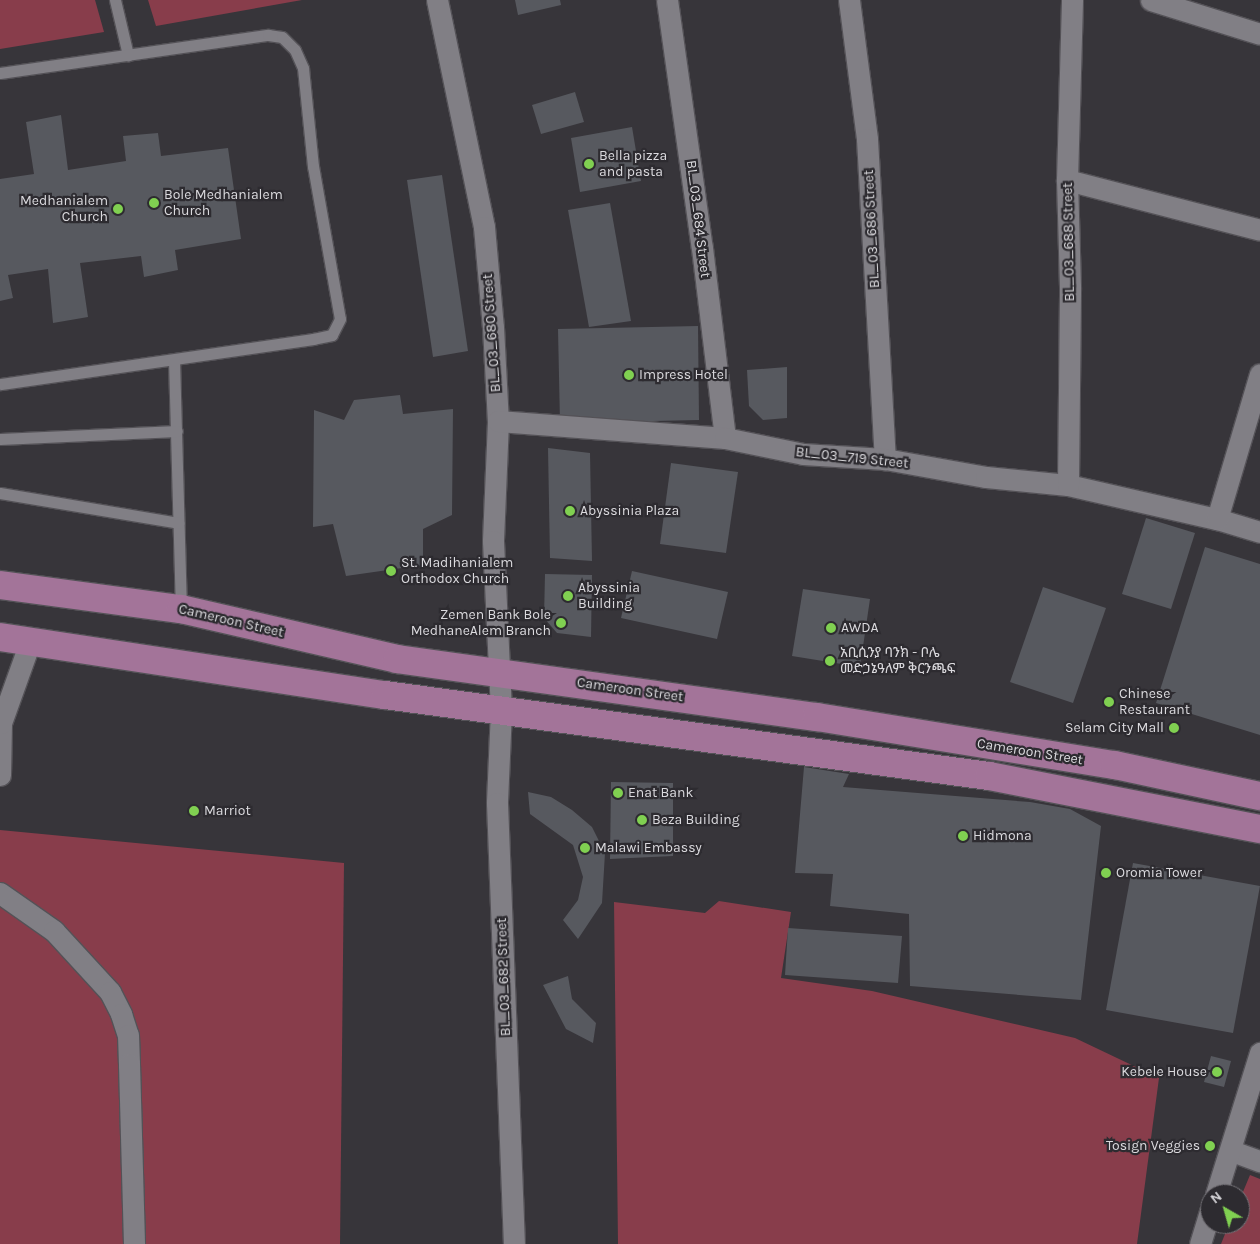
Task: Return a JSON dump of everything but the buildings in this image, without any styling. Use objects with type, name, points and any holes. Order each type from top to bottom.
[{"type":"main road","name":"Cameroon Street","points":[[0,585],[181,609],[398,659],[497,671],[1115,765],[1260,796]]},
{"type":"main road","points":[[0,637],[500,710],[989,776],[1260,830]]},
{"type":"street","name":"BL_03_680 Street","points":[[438,0],[484,228],[498,421],[493,541],[497,671]]},
{"type":"street","name":"BL_03_684 Street","points":[[667,0],[702,248],[724,438]]},
{"type":"street","name":"BL_03_686 Street","points":[[849,0],[867,139],[885,459]]},
{"type":"street","name":"BL_03_688 Street","points":[[1068,485],[1070,287],[1067,180],[1072,0]]},
{"type":"street","points":[[1151,0],[1260,34]]},
{"type":"street","points":[[1067,180],[1260,230]]},
{"type":"street","points":[[1217,518],[1260,374]]},
{"type":"street","name":"BL_03_719 Street","points":[[498,421],[724,438],[803,454],[885,459],[986,477],[1068,485],[1217,518],[1260,532]]},
{"type":"street","points":[[0,775],[1,722],[30,642]]},
{"type":"street","name":"BL_03_682 Street","points":[[497,671],[500,710],[497,802],[514,1244]]},
{"type":"street","points":[[0,893],[54,931],[110,992],[120,1014],[128,1035],[130,1064],[134,1244]]},
{"type":"street","points":[[1220,1184],[1232,1152],[1260,1053]]},
{"type":"street","points":[[1232,1152],[1260,1161]]},
{"type":"lane","points":[[115,0],[128,55]]},
{"type":"lane","points":[[0,73],[268,35],[282,37],[295,50],[303,68],[313,166],[340,319],[332,335],[305,341],[0,384]]},
{"type":"lane","points":[[174,360],[181,609]]},
{"type":"lane","points":[[0,439],[177,431]]},
{"type":"lane","points":[[0,493],[179,523]]},
{"type":"shaded area","points":[[0,0],[95,0],[104,32],[0,49]]},
{"type":"shaded area","points":[[148,0],[302,0],[156,26]]},
{"type":"shaded area","points":[[0,830],[344,863],[340,1244],[0,1244]]},
{"type":"shaded area","points":[[719,901],[791,912],[781,978],[872,991],[1075,1038],[1159,1078],[1137,1244],[618,1244],[614,902],[705,913]]},
{"type":"shaded area","points":[[1250,1175],[1260,1179],[1260,1244],[1221,1244],[1225,1234],[1250,1234],[1250,1184],[1246,1184]]},
{"type":"place","name":"Bella pizza and pasta","points":[[589,164]]},
{"type":"place","name":"Bole Medhanialem Church","points":[[154,203]]},
{"type":"place","name":"Medhanialem Church","points":[[118,209]]},
{"type":"place","name":"Impress Hotel","points":[[629,375]]},
{"type":"place","name":"Abyssinia Plaza","points":[[570,511]]},
{"type":"place","name":"St. Madihanialem Orthodox Church","points":[[391,571]]},
{"type":"place","name":"Abyssinia Building","points":[[568,596]]},
{"type":"place","name":"Zemen Bank Bole MedhaneAlem Branch","points":[[561,623]]},
{"type":"place","name":"AWDA","points":[[831,628]]},
{"type":"place","name":"አቢሲንያ ባንክ - ቦሌ መድኃኔዓለም ቅርንጫፍ","points":[[830,661]]},
{"type":"place","name":"Chinese Restaurant","points":[[1109,702]]},
{"type":"place","name":"Selam City Mall","points":[[1174,728]]},
{"type":"place","name":"Enat Bank","points":[[618,793]]},
{"type":"place","name":"Marriot","points":[[194,811]]},
{"type":"place","name":"Beza Building","points":[[642,820]]},
{"type":"place","name":"Hidmona","points":[[963,836]]},
{"type":"place","name":"Malawi Embassy","points":[[585,848]]},
{"type":"place","name":"Oromia Tower","points":[[1106,873]]},
{"type":"place","name":"Kebele House","points":[[1217,1072]]},
{"type":"place","name":"Tosign Veggies","points":[[1210,1146]]}]
